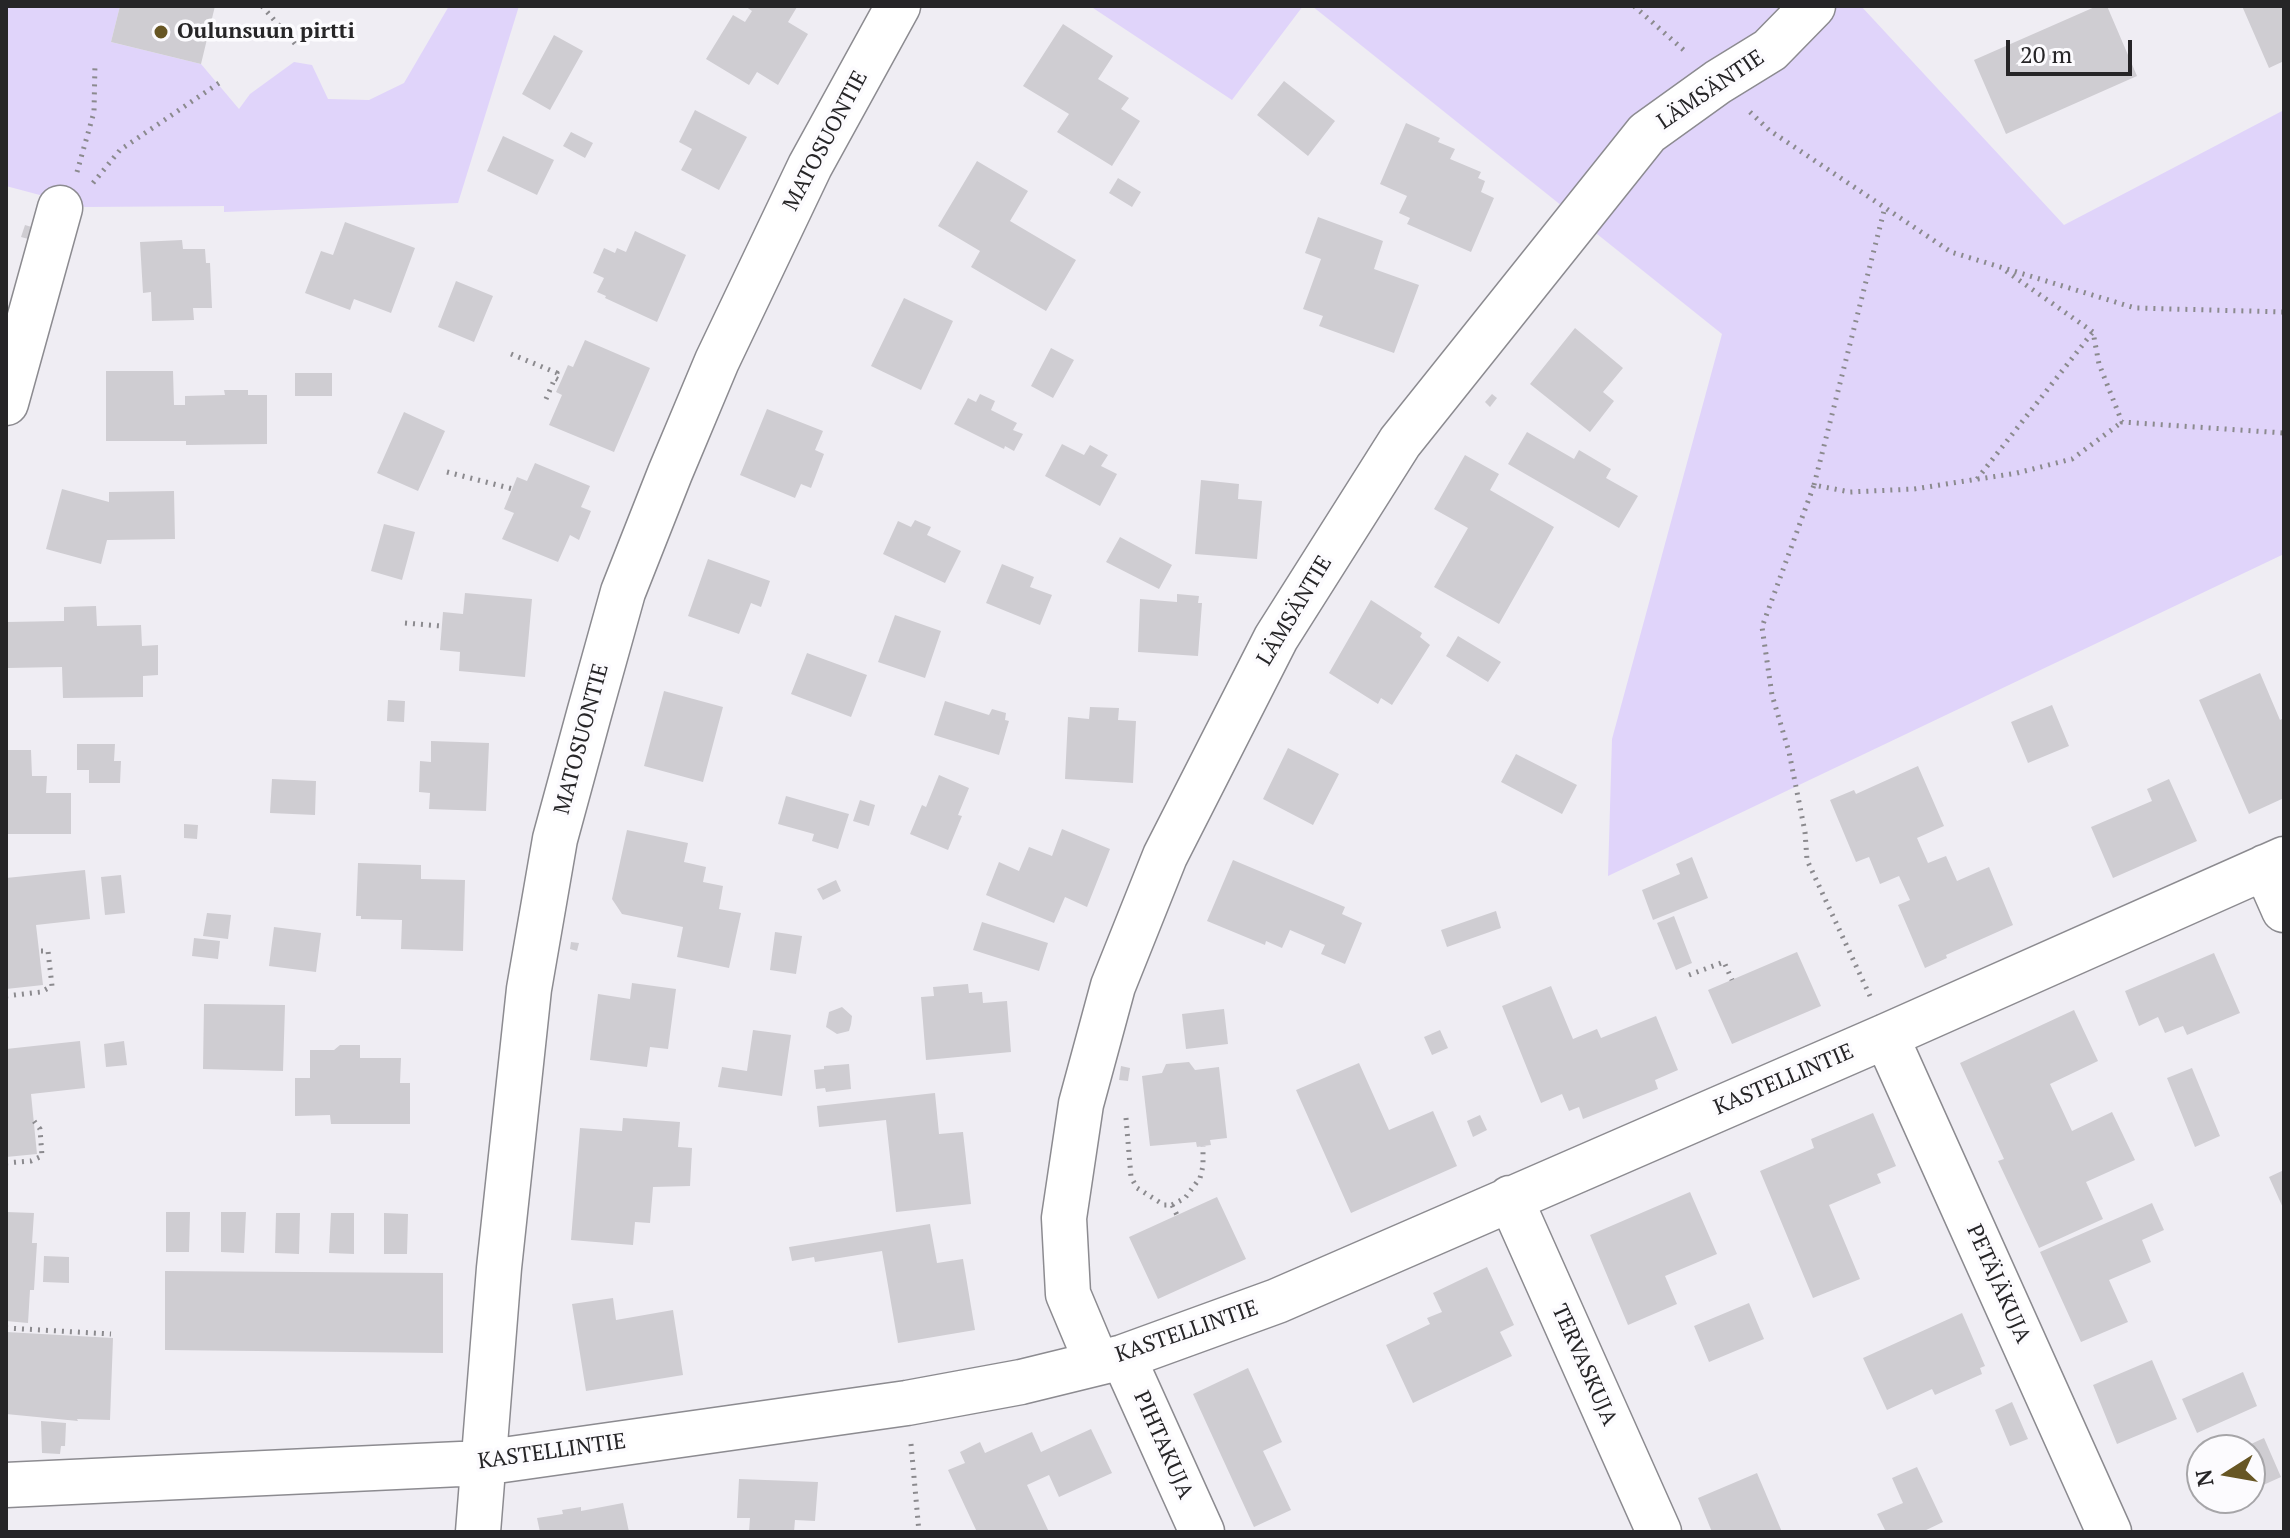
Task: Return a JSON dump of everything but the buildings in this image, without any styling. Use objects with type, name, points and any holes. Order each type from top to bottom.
[{"type":"street","name":"MATOSUONTIE","points":[[478,1532],[502,1241],[529,989],[555,839],[606,653],[623,592],[717,361],[810,166],[898,6]]},
{"type":"street","name":"LÄMSÄNTIE","points":[[1110,1360],[1068,1294],[1064,1218],[1081,1104],[1113,986],[1165,856],[1276,638],[1400,442],[1647,133],[1718,82],[1770,50],[1813,6]]},
{"type":"street","points":[[6,403],[60,208]]},
{"type":"street","name":"KASTELLINTIE","points":[[6,1485],[482,1463],[907,1403],[1021,1382],[1110,1360],[1277,1301],[1510,1198],[1880,1021],[2275,863]]},
{"type":"street","points":[[2275,863],[2284,910]]},
{"type":"street","name":"PETÄJÄKUJA","points":[[1880,1021],[2109,1532]]},
{"type":"street","name":"TERVASKUJA","points":[[1510,1198],[1659,1532]]},
{"type":"street","name":"PIHTAKUJA","points":[[1110,1360],[1202,1532]]},
{"type":"path","points":[[262,6],[297,46]]},
{"type":"path","points":[[1634,6],[1769,130],[1951,252],[2135,308],[2284,312]]},
{"type":"path","points":[[60,208],[77,171],[94,112],[95,63]]},
{"type":"path","points":[[60,208],[80,198],[120,150],[222,81]]},
{"type":"path","points":[[1880,1021],[1807,860],[1794,779],[1772,695],[1762,627],[1814,485],[1885,207]]},
{"type":"path","points":[[2000,267],[2093,332],[2099,364],[2122,422]]},
{"type":"path","points":[[1977,479],[2093,332]]},
{"type":"path","points":[[511,354],[557,373],[558,379],[546,399]]},
{"type":"path","points":[[1814,485],[1850,492],[1914,489],[2017,473],[2072,459],[2122,422],[2284,433]]},
{"type":"path","points":[[447,472],[513,489]]},
{"type":"path","points":[[405,623],[441,626]]},
{"type":"path","points":[[6,996],[41,992],[52,986],[48,951],[39,951]]},
{"type":"path","points":[[1689,975],[1724,962],[1732,980]]},
{"type":"path","points":[[1126,1105],[1131,1177],[1137,1188],[1164,1205],[1172,1205],[1185,1198],[1200,1178],[1203,1146]]},
{"type":"path","points":[[6,1163],[31,1161],[42,1156],[40,1129],[34,1121]]},
{"type":"path","points":[[1172,1205],[1177,1215]]},
{"type":"path","points":[[6,1328],[111,1334]]},
{"type":"path","points":[[907,1403],[919,1532]]},
{"type":"shaded area","points":[[6,6],[120,6],[111,42],[201,64],[239,109],[250,94],[294,62],[312,65],[328,99],[369,100],[404,83],[449,6],[519,6],[458,203],[224,212],[224,206],[85,207],[6,186]]},
{"type":"shaded area","points":[[1090,6],[1303,6],[1232,100]]},
{"type":"shaded area","points":[[1312,6],[1861,6],[2064,225],[2284,110],[2284,554],[1608,876],[1612,739],[1722,334]]},
{"type":"place","name":"Oulunsuun pirtti","points":[[161,32]]}]
